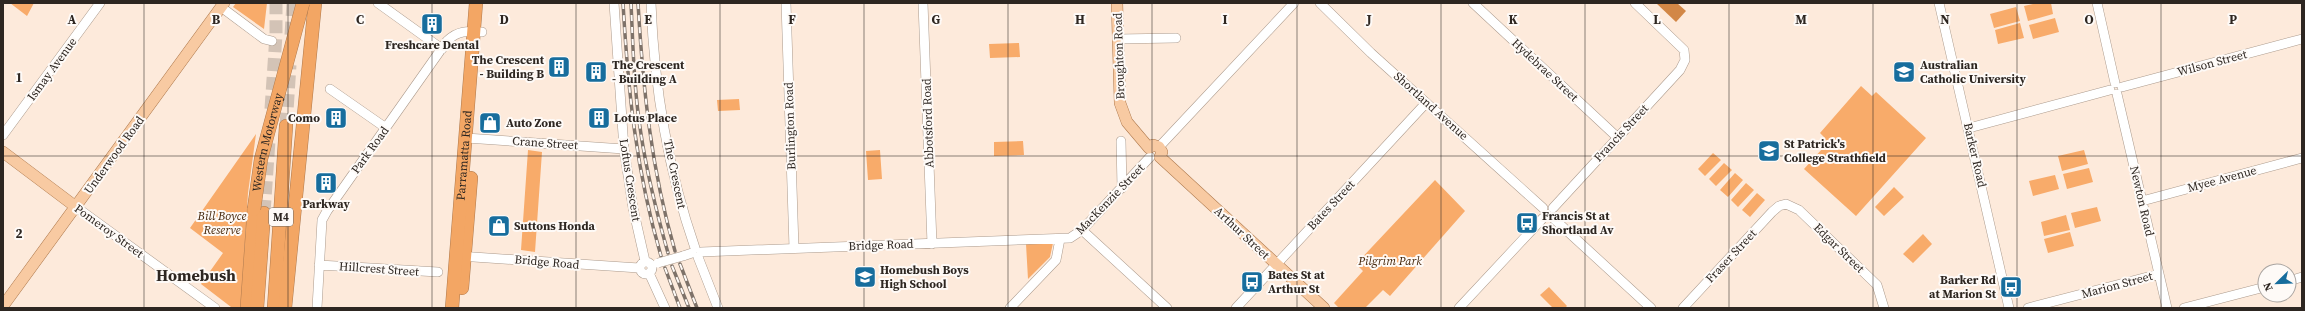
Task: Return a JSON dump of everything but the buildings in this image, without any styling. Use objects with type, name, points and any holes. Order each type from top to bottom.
[{"type":"highway","name":"Western Motorway","points":[[257,308],[260,159],[303,3]]},
{"type":"highway","points":[[285,308],[315,3]]},
{"type":"highway","name":"Parramatta Road","points":[[476,3],[478,31]]},
{"type":"highway","name":"Parramatta Road","points":[[452,308],[460,256],[478,31],[484,3]]},
{"type":"highway","name":"Western Motorway","points":[[274,308],[286,126]]},
{"type":"highway","name":"Western Motorway","points":[[247,308],[259,211]]},
{"type":"highway","name":"Parramatta Road","points":[[460,256],[461,308]]},
{"type":"main road","name":"Broughton Road","points":[[1117,3],[1120,103],[1127,122],[1154,152]]},
{"type":"main road","name":"Underwood Road","points":[[3,306],[223,5]]},
{"type":"main road","name":"Pomeroy Street","points":[[3,152],[76,207]]},
{"type":"main road","name":"Arthur Street","points":[[1154,152],[1324,308]]},
{"type":"street","name":"Ismay Avenue","points":[[3,135],[100,3]]},
{"type":"street","points":[[378,3],[442,49]]},
{"type":"street","name":"Loftus Crescent","points":[[614,3],[624,149],[633,208],[649,266],[666,308]]},
{"type":"street","name":"The Crescent","points":[[651,3],[655,68],[672,168],[694,253],[718,308]]},
{"type":"street","name":"Burlington Road","points":[[786,3],[794,248]]},
{"type":"street","name":"Abbotsford Road","points":[[923,3],[932,244]]},
{"type":"street","name":"MacKenzie Street","points":[[1010,308],[1056,260],[1060,239],[1074,237],[1082,230],[1294,3]]},
{"type":"street","name":"Shortland Avenue","points":[[1320,3],[1426,103],[1543,208]]},
{"type":"street","name":"Hydebrae Street","points":[[1473,3],[1617,137]]},
{"type":"street","name":"Francis Street","points":[[1553,208],[1680,70],[1686,56],[1684,50],[1635,3]]},
{"type":"street","name":"Barker Road","points":[[1939,3],[1969,128],[2009,308]]},
{"type":"street","name":"Newton Road","points":[[2097,3],[2167,308]]},
{"type":"street","points":[[223,5],[264,39],[272,41]]},
{"type":"street","name":"Park Road","points":[[317,308],[322,220],[327,211],[452,36],[464,30],[478,31]]},
{"type":"street","points":[[1118,39],[1176,38]]},
{"type":"street","name":"Wilson Street","points":[[1969,128],[2302,39]]},
{"type":"street","points":[[330,88],[386,128]]},
{"type":"street","name":"Bates Street","points":[[1236,308],[1426,103]]},
{"type":"street","name":"Crane Street","points":[[470,139],[624,149]]},
{"type":"street","points":[[1122,141],[1122,188]]},
{"type":"street","name":"Myee Avenue","points":[[2142,201],[2302,158]]},
{"type":"street","name":"Edgar Street","points":[[1779,206],[1789,204],[1799,210],[1866,274],[1877,285],[1884,308]]},
{"type":"street","points":[[1544,218],[1541,212],[1543,208],[1547,206],[1553,208],[1555,214],[1553,218]]},
{"type":"street","name":"Fraser Street","points":[[1683,308],[1736,249],[1779,206]]},
{"type":"street","name":"Pomeroy Street","points":[[76,207],[216,308]]},
{"type":"street","points":[[1544,218],[1547,220],[1553,218]]},
{"type":"street","points":[[1459,308],[1544,218]]},
{"type":"street","points":[[1553,218],[1651,308]]},
{"type":"street","points":[[1082,230],[1167,308]]},
{"type":"street","name":"Bridge Road","points":[[460,256],[649,266],[694,253],[1060,239]]},
{"type":"street","name":"Hillcrest Street","points":[[319,265],[438,272]]},
{"type":"street","name":"Marion Street","points":[[2028,308],[2159,274]]},
{"type":"street","points":[[2184,308],[2257,289]]},
{"type":"green space","points":[[10,3],[34,3],[27,16]]},
{"type":"green space","points":[[236,3],[267,3],[264,29],[233,7]]},
{"type":"green space","points":[[2037,3],[2051,3],[2053,14],[2028,21],[2024,6]]},
{"type":"green space","points":[[2016,7],[2020,21],[1994,28],[1990,14]]},
{"type":"green space","points":[[2055,18],[2059,32],[2033,39],[2029,25]]},
{"type":"green space","points":[[2020,23],[2024,38],[1998,44],[1995,30]]},
{"type":"green space","points":[[1019,43],[1020,57],[990,58],[989,44]]},
{"type":"green space","points":[[1861,86],[1872,96],[1876,92],[1926,138],[1856,216],[1804,169],[1822,149],[1818,145],[1825,138],[1820,133]]},
{"type":"green space","points":[[739,99],[740,110],[718,111],[717,100]]},
{"type":"green space","name":"Bill Boyce Reserve","points":[[256,134],[248,193],[241,308],[231,307],[201,284],[223,253],[190,228]]},
{"type":"green space","points":[[1023,141],[1024,155],[994,156],[994,142]]},
{"type":"green space","points":[[528,150],[542,152],[535,252],[521,250]]},
{"type":"green space","points":[[880,150],[882,179],[868,180],[866,151]]},
{"type":"green space","points":[[2084,150],[2088,164],[2062,171],[2058,156]]},
{"type":"green space","points":[[1713,153],[1721,160],[1705,176],[1698,169]]},
{"type":"green space","points":[[1724,163],[1732,170],[1716,186],[1709,179]]},
{"type":"green space","points":[[2089,168],[2093,182],[2067,189],[2063,174]]},
{"type":"green space","points":[[1735,173],[1743,180],[1728,197],[1720,190]]},
{"type":"green space","points":[[2055,175],[2059,189],[2033,196],[2029,181]]},
{"type":"green space","name":"Pilgrim Park","points":[[1435,180],[1465,211],[1390,296],[1383,290],[1365,308],[1339,308],[1334,303],[1363,271],[1356,264]]},
{"type":"green space","points":[[1746,183],[1754,190],[1738,207],[1731,200]]},
{"type":"green space","points":[[1894,187],[1904,197],[1884,216],[1875,207]]},
{"type":"green space","points":[[1757,193],[1765,200],[1750,217],[1742,210]]},
{"type":"green space","points":[[2097,207],[2101,221],[2075,228],[2071,213]]},
{"type":"green space","points":[[2066,215],[2070,230],[2044,236],[2041,222]]},
{"type":"green space","points":[[2070,232],[2074,246],[2048,253],[2044,239]]},
{"type":"green space","points":[[1923,234],[1932,244],[1913,263],[1903,254]]},
{"type":"green space","points":[[1053,243],[1050,257],[1028,279],[1026,244]]},
{"type":"green space","points":[[1549,287],[1567,306],[1565,308],[1553,308],[1540,295]]},
{"type":"shaded area","points":[[1656,3],[1677,3],[1686,11],[1676,22]]},
{"type":"tunnel","points":[[271,109],[276,35],[276,3]]},
{"type":"tunnel","points":[[291,35],[293,3]]},
{"type":"tunnel","points":[[286,126],[290,65]]},
{"type":"tunnel","points":[[264,213],[269,141]]},
{"type":"railway","points":[[623,3],[634,130],[645,193],[661,256]]},
{"type":"railway","points":[[631,3],[635,85],[641,134],[646,164],[668,253]]},
{"type":"railway","points":[[638,3],[649,128],[660,190],[675,251]]},
{"type":"railway","points":[[680,264],[697,308]]},
{"type":"railway","points":[[672,266],[689,308]]},
{"type":"railway","points":[[665,268],[680,308]]},
{"type":"place","name":"Freshcare Dental","points":[[432,24]]},
{"type":"place","name":"The Crescent - Building B","points":[[559,67]]},
{"type":"place","name":"The Crescent - Building A","points":[[596,72]]},
{"type":"place","name":"Australian Catholic University","points":[[1904,72]]},
{"type":"place","name":"Como","points":[[336,118]]},
{"type":"place","name":"Lotus Place","points":[[599,118]]},
{"type":"place","name":"Auto Zone","points":[[490,123]]},
{"type":"place","name":"St Patrick's College Strathfield","points":[[1769,151]]},
{"type":"place","name":"Parkway","points":[[326,183]]},
{"type":"place","name":"Francis St at Shortland Av","points":[[1527,223]]},
{"type":"place","name":"Suttons Honda","points":[[499,226]]},
{"type":"place","name":"Homebush Boys High School","points":[[865,277]]},
{"type":"place","name":"Bates St at Arthur St","points":[[1252,282]]},
{"type":"place","name":"Barker Rd at Marion St","points":[[2011,287]]},
{"type":"district","name":"Homebush","points":[[196,275]]}]
